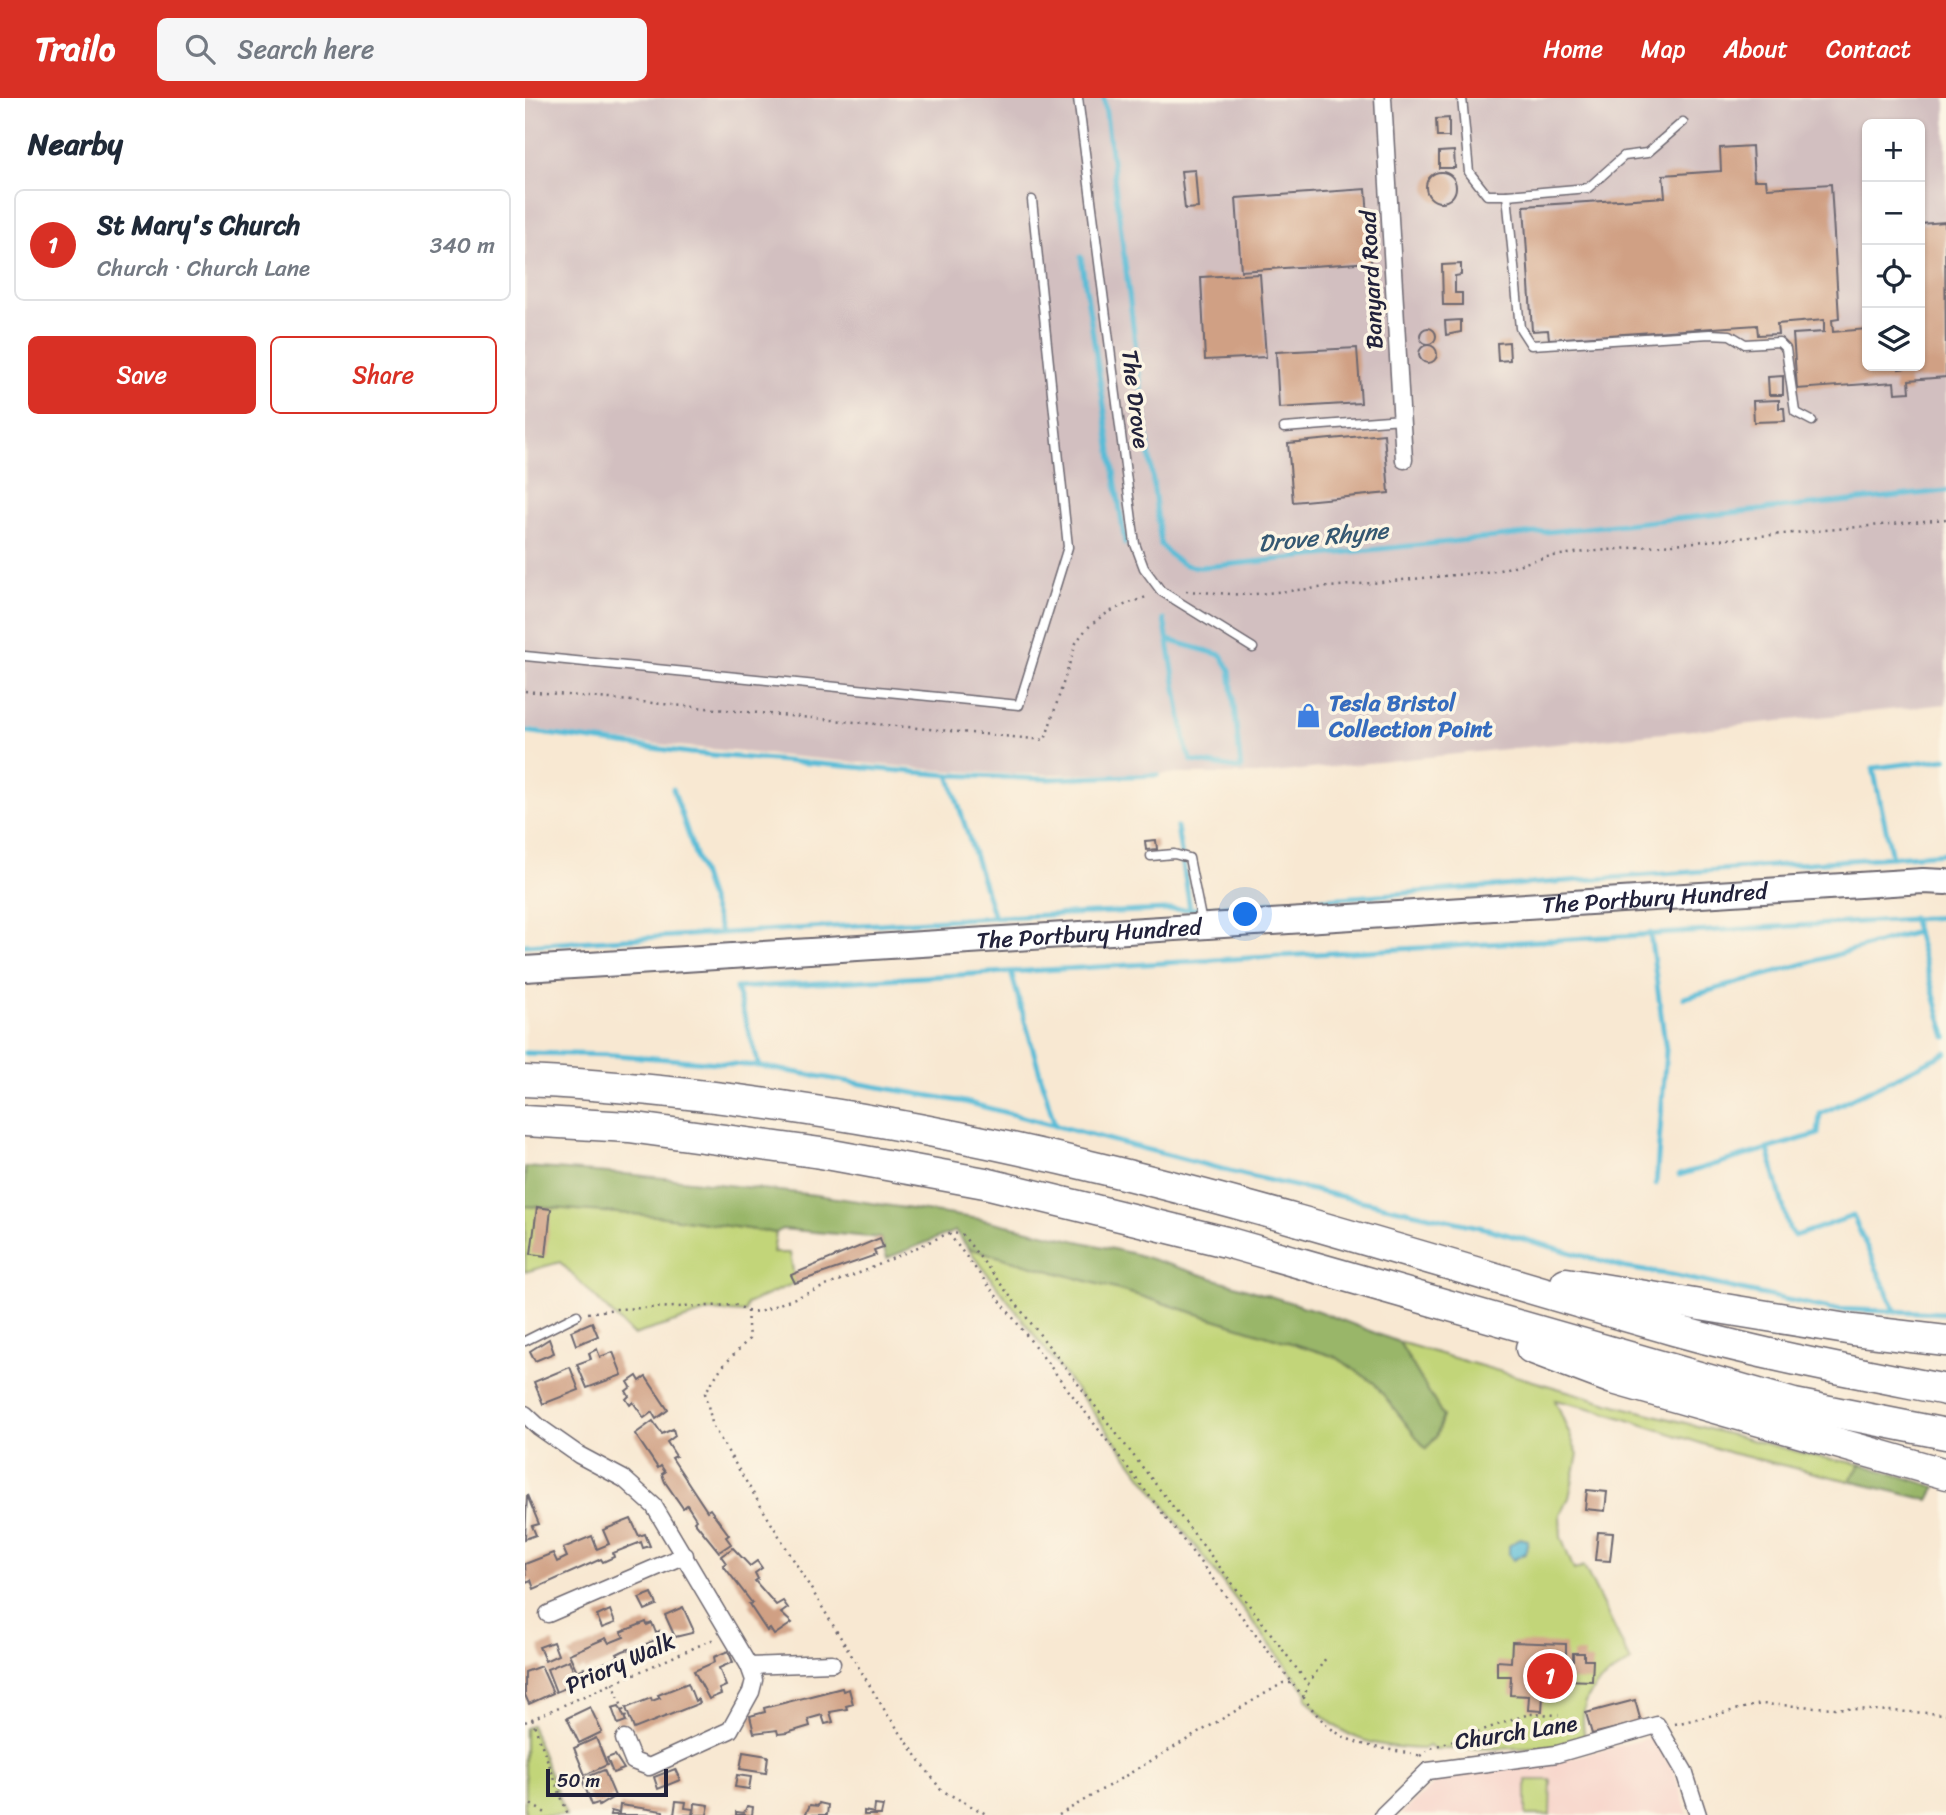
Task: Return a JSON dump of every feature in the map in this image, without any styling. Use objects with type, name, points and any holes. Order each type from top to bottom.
[{"type":"highway","points":[[525,1081],[725,1099],[836,1115],[1108,1170],[1483,1273],[1678,1331],[1946,1390]]},
{"type":"highway","points":[[525,1121],[629,1127],[821,1153],[985,1183],[1226,1242],[1794,1404],[1946,1434]]},
{"type":"highway","points":[[1483,1273],[1598,1286],[1853,1330],[1946,1341]]},
{"type":"highway","points":[[1336,1274],[1613,1379],[1946,1474]]},
{"type":"main road","name":"The Portbury Hundred","points":[[525,969],[1202,925],[1923,881],[1946,882]]},
{"type":"street","name":"Banyard Road","points":[[1383,98],[1404,460]]},
{"type":"street","points":[[525,1413],[552,1438],[639,1490],[653,1506],[685,1555],[754,1680],[735,1725],[723,1735],[649,1767],[633,1761],[624,1739]]},
{"type":"street","points":[[548,1614],[685,1555]]},
{"type":"street","points":[[749,1667],[832,1663]]},
{"type":"street","name":"Church Lane","points":[[1383,1815],[1428,1771],[1443,1766],[1557,1754],[1657,1725],[1659,1728]]},
{"type":"street","points":[[1659,1728],[1684,1771],[1698,1815]]},
{"type":"lane","name":"The Drove","points":[[1078,98],[1135,544],[1144,568],[1161,591],[1253,648]]},
{"type":"lane","points":[[1462,98],[1469,172],[1487,195],[1588,188],[1624,156],[1647,153],[1683,122]]},
{"type":"lane","points":[[1507,195],[1520,328],[1531,345],[1710,334],[1730,335],[1745,344],[1779,342],[1786,349],[1795,412],[1812,421]]},
{"type":"lane","points":[[525,656],[1019,705],[1053,603],[1068,547],[1032,200]]},
{"type":"lane","points":[[1285,428],[1402,419]]},
{"type":"lane","points":[[1150,856],[1174,854],[1189,858],[1202,925]]},
{"type":"lane","points":[[525,1341],[577,1315]]},
{"type":"lane","points":[[1443,1766],[1457,1769],[1464,1775]]},
{"type":"path","points":[[1161,591],[1175,589],[1219,595],[1259,594],[1496,571],[1546,557],[1575,553],[1946,519]]},
{"type":"path","points":[[949,1233],[1293,1683],[1319,1721],[1351,1742],[1420,1756],[1443,1766]]},
{"type":"path","points":[[577,1315],[616,1309],[737,1305],[747,1311],[759,1312],[820,1289],[949,1233],[962,1234],[1308,1684]]},
{"type":"path","points":[[747,1311],[749,1339],[721,1367],[705,1393],[713,1427],[887,1714],[940,1790],[988,1815]]},
{"type":"path","name":"Priory Walk","points":[[525,1722],[727,1633]]},
{"type":"path","points":[[1304,1698],[1308,1684],[1326,1658]]},
{"type":"path","points":[[613,1683],[633,1735],[624,1739]]},
{"type":"path","points":[[1059,1815],[1283,1683],[1293,1683]]},
{"type":"path","points":[[1659,1728],[1761,1704],[1946,1713]]},
{"type":"path","points":[[1420,1756],[1431,1748],[1535,1713],[1559,1715]]},
{"type":"path","points":[[531,1719],[568,1815]]},
{"type":"path","points":[[525,1801],[549,1815]]},
{"type":"shaded area","points":[[525,98],[1946,98],[1946,704],[1263,774],[1015,774],[938,770],[602,739],[525,728]]},
{"type":"shaded area","points":[[1654,1737],[1675,1774],[1688,1815],[1400,1815],[1441,1778],[1559,1761]]},
{"type":"green space","points":[[525,1167],[636,1175],[816,1195],[980,1219],[1135,1254],[1318,1311],[1399,1342],[1443,1416],[1436,1437],[1426,1449],[1374,1383],[1336,1357],[1137,1295],[968,1248],[955,1231],[887,1258],[880,1238],[782,1229],[776,1233],[656,1216],[525,1206]]},
{"type":"green space","points":[[525,1206],[652,1215],[776,1233],[773,1253],[790,1253],[795,1283],[747,1304],[745,1313],[711,1311],[633,1335],[560,1262],[525,1272]]},
{"type":"green space","points":[[968,1248],[1137,1295],[1336,1357],[1374,1383],[1426,1449],[1443,1416],[1399,1342],[1619,1406],[1818,1457],[1861,1464],[1849,1481],[1731,1453],[1597,1410],[1555,1400],[1578,1454],[1569,1498],[1560,1514],[1561,1537],[1574,1570],[1584,1566],[1631,1662],[1608,1676],[1592,1691],[1584,1711],[1585,1738],[1556,1748],[1434,1749],[1428,1746],[1423,1749],[1372,1743],[1344,1732],[1318,1712],[1306,1698],[1307,1693]]},
{"type":"green space","points":[[1861,1464],[1936,1487],[1929,1500],[1849,1481]]},
{"type":"green space","points":[[531,1725],[566,1815],[525,1815],[525,1728]]},
{"type":"green space","points":[[1526,1780],[1551,1780],[1550,1815],[1526,1815]]},
{"type":"water","points":[[1520,1538],[1528,1540],[1526,1553],[1513,1560],[1509,1554],[1509,1546]]},
{"type":"building","points":[[1449,118],[1449,137],[1437,137],[1436,119]]},
{"type":"building","points":[[1752,146],[1754,180],[1766,180],[1767,188],[1831,184],[1839,319],[1832,320],[1833,332],[1862,329],[1862,371],[1925,371],[1925,224],[1945,222],[1946,377],[1909,380],[1910,392],[1895,393],[1894,382],[1797,389],[1793,334],[1824,332],[1824,320],[1777,324],[1778,334],[1758,335],[1757,325],[1549,339],[1548,330],[1532,331],[1524,206],[1665,197],[1663,175],[1721,171],[1720,148]]},
{"type":"building","points":[[1454,151],[1455,168],[1439,168],[1439,152]]},
{"type":"building","points":[[1195,170],[1198,208],[1185,209],[1181,171]]},
{"type":"building","points":[[1441,172],[1452,176],[1456,187],[1452,198],[1441,202],[1430,198],[1426,187],[1430,176]]},
{"type":"building","points":[[1366,189],[1371,262],[1241,271],[1236,198]]},
{"type":"building","points":[[1461,264],[1461,275],[1455,276],[1455,293],[1462,293],[1462,305],[1443,305],[1442,265]]},
{"type":"building","points":[[1260,274],[1266,357],[1205,360],[1201,277]]},
{"type":"building","points":[[1461,320],[1461,332],[1446,335],[1445,321]]},
{"type":"building","points":[[1428,328],[1434,330],[1434,342],[1428,344],[1422,342],[1420,336],[1422,330]]},
{"type":"building","points":[[1509,342],[1510,360],[1498,361],[1497,343]]},
{"type":"building","points":[[1428,345],[1434,348],[1437,354],[1434,360],[1428,363],[1422,360],[1419,354],[1422,348]]},
{"type":"building","points":[[1357,348],[1361,403],[1279,408],[1276,352]]},
{"type":"building","points":[[1783,376],[1783,395],[1769,395],[1768,377]]},
{"type":"building","points":[[1779,400],[1779,408],[1784,408],[1785,421],[1754,422],[1753,401]]},
{"type":"building","points":[[1384,434],[1389,493],[1293,502],[1288,443]]},
{"type":"building","points":[[1156,840],[1157,849],[1146,850],[1145,841]]},
{"type":"building","points":[[537,1207],[551,1209],[546,1256],[531,1254]]},
{"type":"building","points":[[880,1238],[883,1247],[874,1250],[876,1255],[795,1283],[791,1275]]},
{"type":"building","points":[[592,1322],[598,1336],[576,1345],[571,1331]]},
{"type":"building","points":[[549,1339],[554,1353],[535,1361],[530,1351]]},
{"type":"building","points":[[597,1349],[600,1357],[613,1352],[622,1375],[587,1388],[577,1364],[591,1359],[589,1353]]},
{"type":"building","points":[[570,1367],[579,1390],[543,1404],[534,1382]]},
{"type":"building","points":[[637,1376],[640,1381],[646,1377],[668,1410],[656,1419],[652,1412],[644,1418],[633,1402],[630,1405],[626,1399],[629,1396],[626,1391],[631,1387],[628,1382]]},
{"type":"building","points":[[653,1421],[662,1434],[673,1429],[675,1436],[667,1442],[676,1456],[672,1458],[707,1511],[710,1509],[729,1535],[726,1537],[731,1544],[719,1552],[694,1521],[696,1519],[687,1505],[683,1508],[665,1482],[662,1474],[665,1472],[661,1466],[658,1468],[635,1434]]},
{"type":"building","points":[[1587,1490],[1607,1492],[1605,1511],[1585,1509]]},
{"type":"building","points":[[527,1495],[539,1524],[532,1526],[536,1535],[525,1539]]},
{"type":"building","points":[[631,1519],[639,1536],[645,1534],[650,1546],[643,1548],[641,1542],[613,1553],[614,1557],[603,1562],[601,1559],[534,1589],[531,1580],[526,1582],[525,1564],[553,1553],[557,1562],[567,1557],[563,1548],[592,1536],[597,1549],[609,1544],[603,1530]]},
{"type":"building","points":[[1598,1532],[1613,1533],[1610,1561],[1595,1560]]},
{"type":"building","points":[[733,1548],[750,1566],[757,1561],[762,1568],[755,1573],[758,1579],[755,1581],[776,1605],[783,1601],[788,1608],[781,1613],[792,1623],[774,1635],[770,1629],[767,1631],[749,1604],[752,1603],[723,1565],[726,1563],[721,1556]]},
{"type":"building","points":[[652,1593],[657,1605],[645,1610],[639,1598]]},
{"type":"building","points":[[683,1607],[693,1629],[692,1633],[675,1637],[665,1615]]},
{"type":"building","points":[[610,1610],[615,1623],[602,1628],[597,1616]]},
{"type":"building","points":[[646,1622],[647,1625],[652,1623],[656,1633],[659,1631],[658,1639],[630,1651],[623,1651],[617,1654],[619,1657],[585,1671],[584,1668],[577,1671],[569,1654],[606,1638],[609,1643],[624,1637],[621,1632]]},
{"type":"building","points":[[553,1642],[558,1655],[545,1661],[539,1647]]},
{"type":"building","points":[[1512,1642],[1566,1644],[1566,1660],[1573,1660],[1573,1653],[1584,1653],[1584,1660],[1593,1660],[1592,1681],[1564,1680],[1563,1696],[1543,1695],[1542,1711],[1528,1710],[1529,1696],[1510,1695],[1511,1676],[1497,1676],[1497,1661],[1511,1662]]},
{"type":"building","points":[[728,1651],[733,1662],[719,1668],[726,1686],[719,1689],[721,1694],[709,1699],[694,1671],[715,1662],[714,1657]]},
{"type":"building","points":[[569,1660],[578,1683],[556,1692],[547,1669]]},
{"type":"building","points":[[541,1666],[553,1693],[529,1704],[525,1695],[525,1672]]},
{"type":"building","points":[[688,1683],[695,1701],[698,1699],[700,1703],[634,1729],[626,1708],[651,1698],[652,1701],[660,1698],[658,1695]]},
{"type":"building","points":[[842,1688],[843,1691],[849,1689],[853,1704],[846,1706],[847,1709],[830,1712],[833,1722],[825,1724],[822,1715],[808,1719],[810,1726],[787,1733],[778,1734],[777,1730],[754,1733],[750,1716],[765,1712],[764,1708]]},
{"type":"building","points":[[1635,1700],[1641,1722],[1592,1734],[1586,1713]]},
{"type":"building","points":[[619,1706],[626,1721],[618,1724],[612,1708]]},
{"type":"building","points":[[590,1707],[602,1732],[579,1743],[567,1718]]},
{"type":"building","points":[[596,1738],[607,1765],[585,1775],[574,1748]]},
{"type":"building","points":[[743,1752],[768,1756],[766,1773],[740,1769]]},
{"type":"building","points":[[615,1755],[624,1769],[613,1773],[607,1758]]},
{"type":"building","points":[[675,1769],[680,1780],[658,1789],[654,1777]]},
{"type":"building","points":[[604,1770],[615,1796],[599,1806],[598,1803],[592,1805],[582,1779]]},
{"type":"building","points":[[737,1775],[751,1777],[749,1789],[735,1787]]},
{"type":"building","points":[[676,1801],[686,1802],[685,1808],[693,1809],[692,1815],[674,1815]]},
{"type":"building","points":[[695,1803],[709,1805],[707,1815],[694,1815]]},
{"type":"building","points":[[819,1803],[828,1805],[827,1815],[805,1815],[810,1805],[818,1806]]},
{"type":"building","points":[[620,1805],[663,1811],[663,1815],[610,1815],[611,1811],[619,1813]]},
{"type":"building","points":[[875,1805],[883,1806],[881,1815],[864,1815],[864,1811],[874,1813]]},
{"type":"building","points":[[747,1806],[753,1807],[752,1815],[736,1815],[736,1812],[744,1813]]},
{"type":"waterway","name":"Drove Rhyne","points":[[1104,98],[1161,545],[1182,564],[1213,566],[1946,491]]},
{"type":"waterway","points":[[1081,257],[1125,543]]},
{"type":"waterway","points":[[1164,619],[1187,752],[1192,761],[1241,769],[1230,670],[1221,655],[1168,640]]},
{"type":"waterway","points":[[525,731],[690,753],[949,775],[1048,779],[1158,775]]},
{"type":"waterway","points":[[1892,857],[1873,768],[1946,759]]},
{"type":"waterway","points":[[949,775],[994,917]]},
{"type":"waterway","points":[[673,789],[721,932]]},
{"type":"waterway","points":[[1177,827],[1190,909]]},
{"type":"waterway","points":[[525,945],[994,917],[1190,909],[1946,853]]},
{"type":"waterway","points":[[1912,917],[1946,1037]]},
{"type":"waterway","points":[[759,1066],[736,988],[1946,917]]},
{"type":"waterway","points":[[1684,998],[1916,932]]},
{"type":"waterway","points":[[1650,933],[1666,1050],[1656,1184]]},
{"type":"waterway","points":[[1011,972],[1055,1126]]},
{"type":"waterway","points":[[525,1053],[615,1055],[759,1066],[965,1102],[1245,1175],[1488,1229],[1626,1268],[1672,1275],[1830,1309],[1946,1313]]},
{"type":"waterway","points":[[1679,1175],[1818,1134],[1820,1114],[1946,1053]]},
{"type":"waterway","points":[[1768,1149],[1789,1229],[1795,1236],[1853,1216],[1896,1312]]},
{"type":"place","name":"Tesla Bristol Collection Point","points":[[1309,716]]},
{"type":"place","name":"St Mary's Church","points":[[1550,1676]]}]
